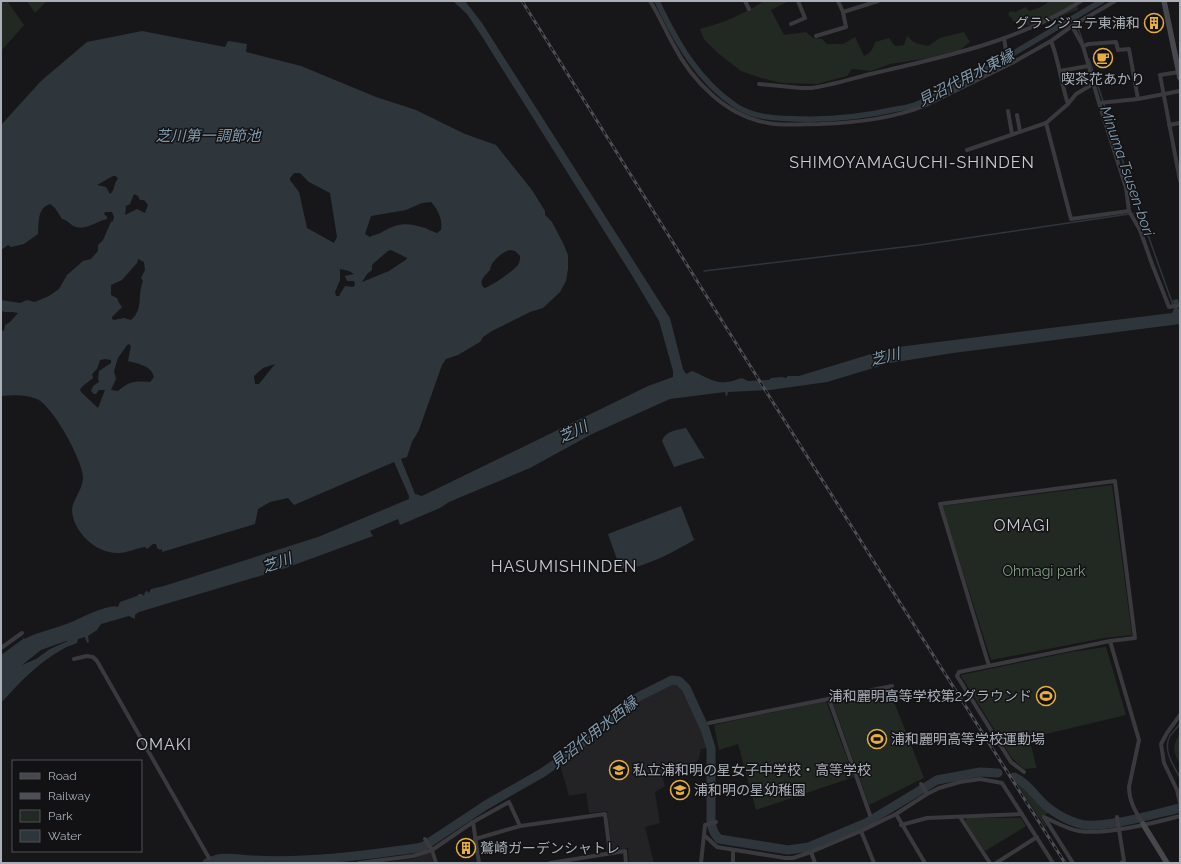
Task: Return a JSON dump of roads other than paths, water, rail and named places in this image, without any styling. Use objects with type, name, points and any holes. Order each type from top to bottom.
[{"type":"main road","points":[[1164,1],[1179,75]]},
{"type":"main road","points":[[1142,824],[1167,863]]},
{"type":"street","points":[[650,1],[673,46],[690,71],[709,92],[736,113],[770,124],[845,123],[910,111],[935,102],[1012,62],[1051,41],[1072,26],[1115,1]]},
{"type":"street","points":[[745,1],[749,8]]},
{"type":"street","points":[[791,24],[805,18],[798,1]]},
{"type":"street","points":[[816,36],[846,27],[843,12],[838,1]]},
{"type":"street","points":[[843,12],[863,3],[878,1]]},
{"type":"street","points":[[759,84],[801,88],[819,87],[918,63],[1004,38],[1053,17],[1081,1]]},
{"type":"street","points":[[1072,26],[1082,46],[1126,188],[1129,211],[1140,230],[1154,271],[1169,307],[1179,306]]},
{"type":"street","points":[[1004,38],[1008,54],[1012,62]]},
{"type":"street","points":[[1051,41],[1057,56],[1068,104]]},
{"type":"street","points":[[1082,46],[1116,42],[1118,50],[1129,49],[1138,99]]},
{"type":"street","points":[[1060,71],[1088,66]]},
{"type":"street","points":[[1179,75],[1160,75],[1180,181]]},
{"type":"street","points":[[967,150],[1046,123],[1068,104],[1076,94],[1093,84]]},
{"type":"street","points":[[1099,103],[1138,99],[1180,91]]},
{"type":"street","points":[[1008,111],[1012,134]]},
{"type":"street","points":[[1017,115],[1020,131]]},
{"type":"street","points":[[1046,123],[1071,219],[1129,211]]},
{"type":"street","points":[[1169,125],[1180,123]]},
{"type":"street","points":[[1175,151],[1180,151]]},
{"type":"street","points":[[1126,188],[1134,187]]},
{"type":"street","points":[[989,666],[940,504],[1115,481],[1135,638],[1110,641],[989,666],[959,672],[957,676],[1011,762],[1024,772]]},
{"type":"street","points":[[1,648],[22,632]]},
{"type":"street","points":[[1110,641],[1138,740],[1129,788],[1130,800],[1142,824]]},
{"type":"street","points":[[74,659],[87,656],[93,657],[97,662],[209,858]]},
{"type":"street","points":[[709,723],[892,686]]},
{"type":"street","points":[[829,699],[870,815]]},
{"type":"street","points":[[1180,715],[1167,732],[1161,744],[1164,763],[1177,790],[1180,803]]},
{"type":"street","points":[[704,835],[717,847],[793,858],[861,831],[896,814],[939,788],[960,782],[980,779],[1002,783],[1053,863]]},
{"type":"street","points":[[921,784],[927,794]]},
{"type":"street","points":[[359,863],[413,856],[431,848],[508,802],[520,826]]},
{"type":"street","points":[[475,839],[520,826],[605,814],[610,854]]},
{"type":"street","points":[[896,814],[901,825],[925,863]]},
{"type":"street","points":[[901,825],[927,818],[1022,814]]},
{"type":"street","points":[[1073,863],[1044,817],[1077,830],[1091,832],[1180,816]]},
{"type":"street","points":[[960,817],[990,863]]},
{"type":"street","points":[[1117,817],[1124,861],[1121,863]]},
{"type":"street","points":[[473,822],[479,863]]},
{"type":"street","points":[[701,863],[705,825],[716,822]]},
{"type":"street","points":[[861,831],[874,863]]},
{"type":"street","points":[[996,863],[1037,837]]},
{"type":"street","points":[[426,839],[436,863]]},
{"type":"street","points":[[733,850],[733,863]]},
{"type":"street","points":[[550,863],[625,851],[626,863]]},
{"type":"street","points":[[811,852],[815,863]]},
{"type":"street","points":[[585,857],[586,863]]},
{"type":"water","name":"芝川第一調節池","points":[[453,1],[465,1],[482,23],[670,318],[683,369],[686,374],[692,371],[718,382],[730,382],[742,378],[748,381],[769,380],[771,378],[782,377],[786,378],[788,376],[799,376],[898,347],[1172,313],[1174,309],[1173,300],[1178,299],[1180,324],[953,353],[890,363],[827,382],[770,390],[728,392],[727,396],[725,392],[670,399],[592,434],[530,468],[449,502],[440,508],[400,525],[398,519],[370,531],[373,536],[283,569],[139,612],[135,615],[135,619],[129,616],[101,624],[97,630],[88,636],[89,642],[87,643],[85,637],[78,639],[77,643],[54,654],[38,666],[1,703],[1,655],[23,639],[23,637],[24,639],[108,607],[118,607],[120,602],[139,594],[144,596],[145,592],[147,591],[149,593],[151,589],[318,537],[409,499],[394,462],[294,505],[288,498],[270,502],[258,509],[255,524],[162,552],[162,549],[160,550],[157,548],[156,544],[153,544],[147,549],[145,547],[122,553],[110,552],[94,546],[81,534],[73,518],[72,506],[83,482],[82,470],[66,435],[51,412],[37,399],[14,395],[1,396],[1,330],[4,331],[5,325],[18,313],[1,311],[1,300],[20,303],[27,300],[35,302],[49,296],[59,289],[67,275],[83,261],[91,259],[98,251],[98,245],[103,240],[114,217],[112,212],[105,212],[104,214],[107,219],[80,228],[62,219],[55,208],[50,204],[41,212],[38,234],[24,244],[11,247],[8,245],[1,250],[1,125],[41,81],[87,42],[142,31],[225,47],[228,41],[247,44],[246,52],[301,66],[376,97],[416,110],[465,134],[496,145],[532,190],[545,211],[545,215],[552,222],[568,255],[566,281],[560,292],[543,308],[530,312],[492,331],[483,337],[480,342],[458,355],[446,359],[442,365],[419,430],[412,442],[407,457],[401,459],[415,494],[422,496],[648,386],[673,377],[673,371],[659,321],[633,277],[467,14]],"holes":[[[294,173],[300,173],[309,182],[330,193],[337,237],[334,243],[307,228],[299,192],[290,180]],[[113,176],[116,176],[118,179],[115,182],[113,191],[110,194],[106,187],[97,185]],[[134,194],[138,196],[140,200],[144,200],[148,205],[145,213],[137,209],[125,215],[126,206],[130,204]],[[431,202],[439,215],[441,230],[437,233],[419,226],[403,224],[370,237],[365,234],[371,216],[406,210],[422,203]],[[391,250],[407,258],[389,271],[362,282],[367,274],[372,270],[372,265]],[[510,250],[515,251],[520,256],[519,264],[512,271],[492,285],[484,288],[482,286],[482,280],[490,270],[494,261]],[[138,259],[144,262],[145,270],[141,278],[143,281],[140,291],[139,307],[135,316],[131,320],[124,318],[112,319],[112,317],[122,307],[117,298],[111,295],[111,285],[122,280],[137,263]],[[340,269],[354,274],[345,276],[347,281],[354,281],[355,285],[353,287],[345,286],[339,296],[336,296],[335,292],[340,280]],[[129,344],[131,346],[128,361],[147,367],[154,377],[150,382],[133,382],[118,391],[111,390],[116,379],[114,371],[118,358]],[[100,360],[111,360],[111,363],[99,371],[99,382],[93,386],[91,391],[96,394],[99,390],[105,390],[98,408],[81,392],[80,389],[93,378],[92,374],[97,369]],[[275,364],[259,384],[255,384],[254,376],[263,368]],[[68,641],[50,649],[36,659],[22,665],[41,650]]]},
{"type":"water","points":[[686,428],[705,459],[702,458],[674,467],[662,441],[669,433]]},
{"type":"water","points":[[681,506],[694,540],[648,563],[628,568],[620,568],[608,534]]},
{"type":"waterway","name":"見沼代用水東縁","points":[[657,1],[672,31],[689,59],[710,85],[722,96],[736,106],[759,116],[812,119],[861,116],[915,105],[940,94],[977,74],[1102,1]]},
{"type":"waterway","name":"Minuma Tsusen-bori","points":[[1075,17],[1076,21]]},
{"type":"waterway","name":"Minuma Tsusen-bori","points":[[1077,25],[1083,42]]},
{"type":"waterway","name":"Minuma Tsusen-bori","points":[[1089,59],[1140,213],[1173,305]]},
{"type":"waterway","name":"Minuma Tsusen-bori","points":[[1134,213],[1140,213]]},
{"type":"waterway","points":[[704,271],[920,245],[1129,214]]},
{"type":"waterway","name":"見沼代用水西縁","points":[[207,863],[223,858],[278,861],[360,856],[424,846],[486,805],[542,773],[565,757],[627,704],[672,680],[679,681],[686,688],[705,729],[711,748],[711,820],[715,835],[719,839],[788,850],[809,847],[866,823],[937,780],[980,772],[998,773]]},
{"type":"waterway","name":"Minuma Tsusen-bori","points":[[1180,724],[1170,736],[1167,747],[1172,763],[1180,778]]},
{"type":"waterway","name":"見沼代用水西縁","points":[[1014,777],[1029,787],[1050,809],[1064,818],[1080,824],[1101,825],[1115,823],[1180,808]]},
{"type":"railway","points":[[522,1],[774,404],[1065,863]]},
{"type":"place","name":"グランジュテ東浦和","points":[[1154,23]]},
{"type":"place","name":"喫茶花あかり","points":[[1103,58]]},
{"type":"place","name":"浦和麗明高等学校第2グラウンド","points":[[1046,696]]},
{"type":"place","name":"浦和麗明高等学校運動場","points":[[877,739]]},
{"type":"place","name":"私立浦和明の星女子中学校・高等学校","points":[[619,770]]},
{"type":"place","name":"浦和明の星幼稚園","points":[[680,790]]},
{"type":"place","name":"鷲崎ガーデンシャトレ","points":[[466,848]]},
{"type":"district","name":"SHIMOYAMAGUCHI-SHINDEN","points":[[912,162]]},
{"type":"district","name":"OMAGI","points":[[1022,525]]},
{"type":"district","name":"HASUMISHINDEN","points":[[564,566]]},
{"type":"district","name":"OMAKI","points":[[164,744]]},
{"type":"water label","name":"芝川","points":[[885,357]]},
{"type":"water label","name":"芝川","points":[[573,432]]},
{"type":"water label","name":"芝川","points":[[277,563]]},
{"type":"park label","name":"Ohmagi park","points":[[1044,571]]}]
